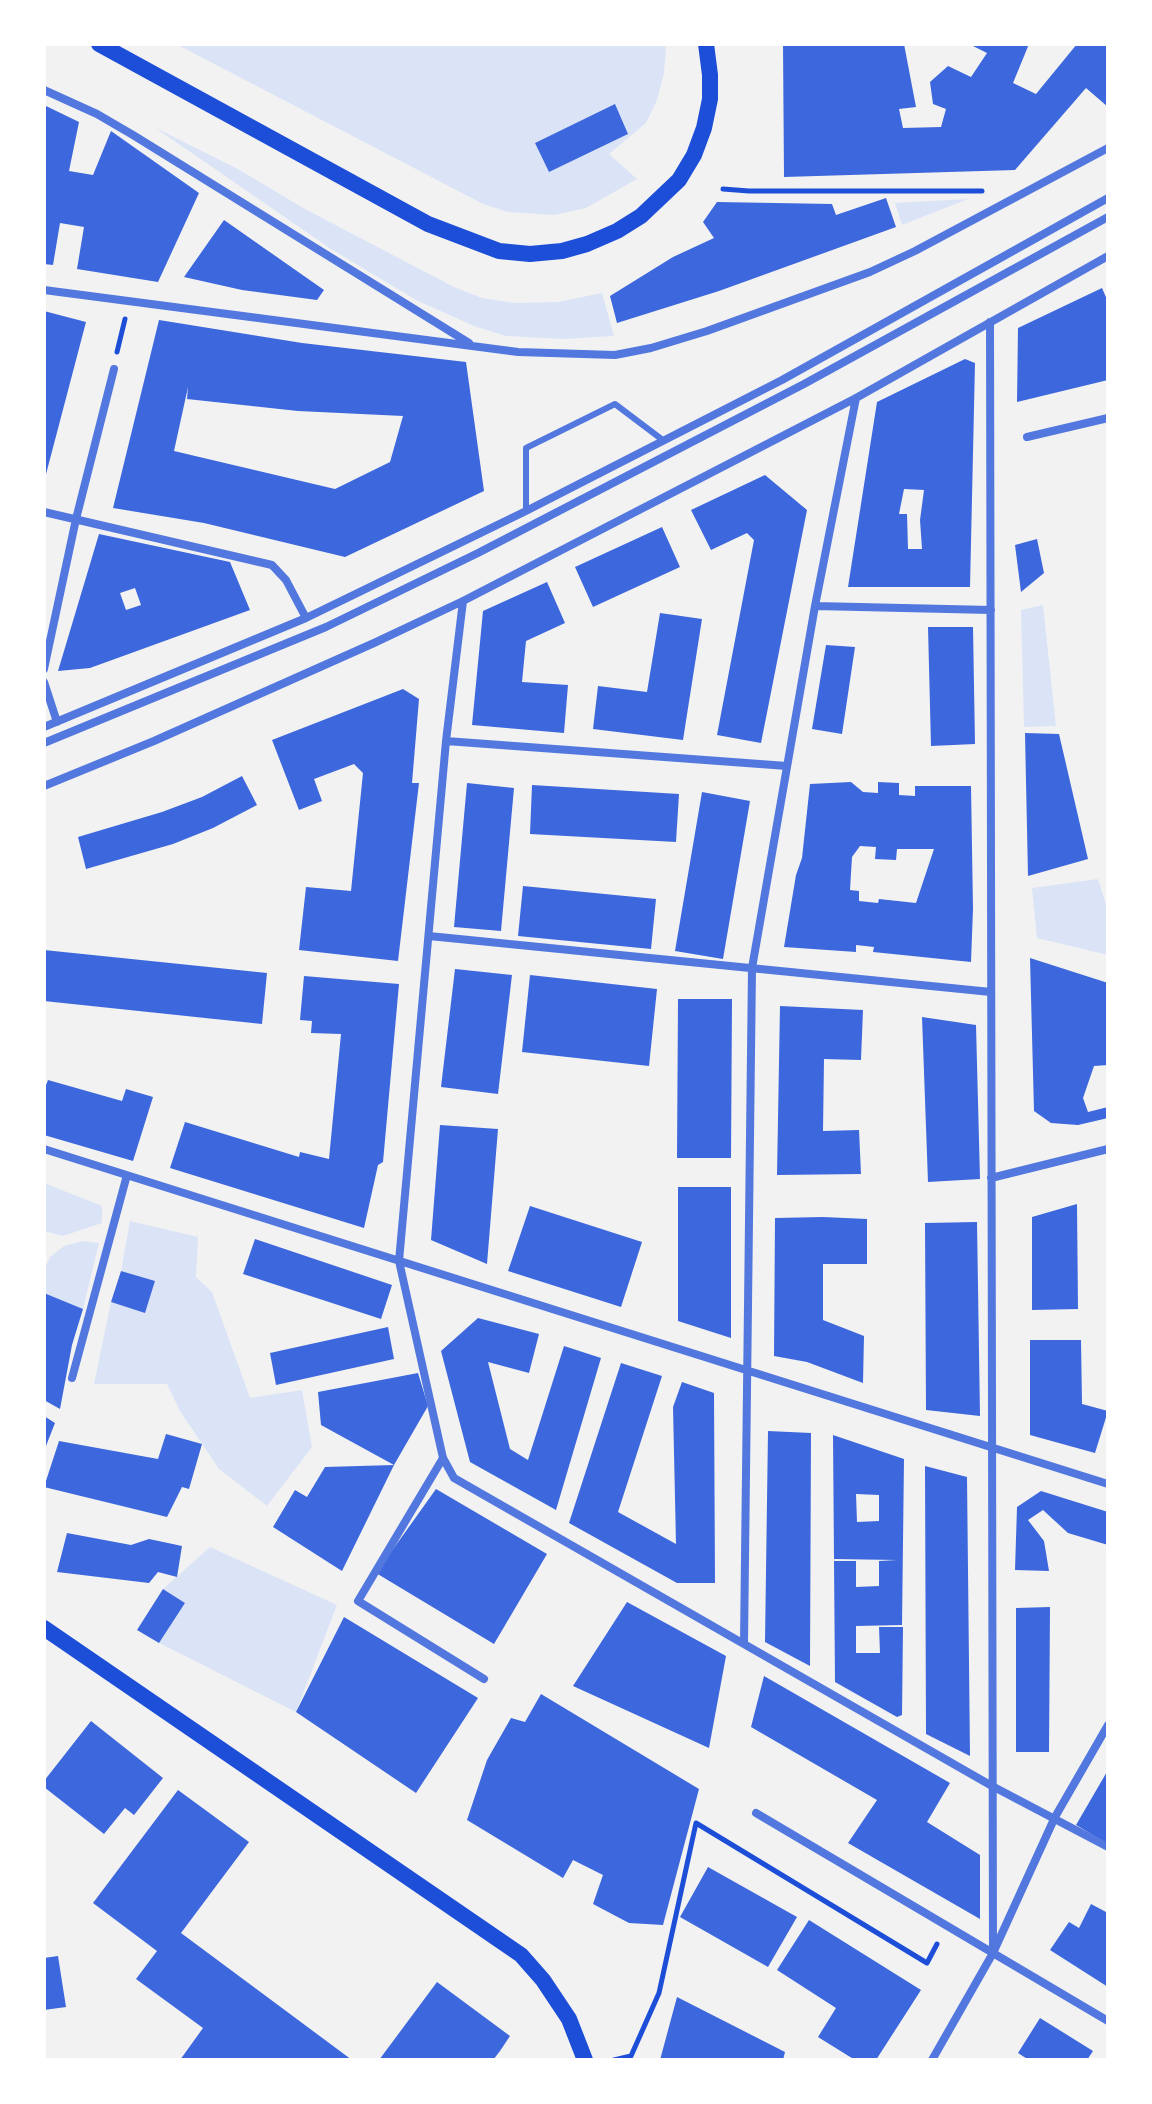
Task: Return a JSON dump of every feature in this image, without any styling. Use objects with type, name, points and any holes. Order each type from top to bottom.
[{"type":"main road","points":[[99,44],[428,224],[499,251],[530,254],[562,251],[617,231],[641,216],[679,180],[694,155],[710,99],[706,44]]},
{"type":"main road","points":[[44,1628],[521,1955],[543,1980],[569,2019],[585,2060]]},
{"type":"street","points":[[44,90],[97,114],[133,135],[401,304],[472,345]]},
{"type":"street","points":[[44,290],[553,355],[615,355],[651,348],[870,272],[1108,148]]},
{"type":"street","points":[[44,725],[306,618],[526,511],[782,380],[1108,198]]},
{"type":"street","points":[[44,743],[326,627],[443,570],[804,384],[1108,217]]},
{"type":"street","points":[[44,786],[207,718],[463,601],[856,398],[1108,256]]},
{"type":"street","points":[[990,322],[993,1953]]},
{"type":"street","points":[[44,669],[76,519],[114,369]]},
{"type":"street","points":[[744,1642],[752,968],[815,606],[856,398]]},
{"type":"street","points":[[1027,437],[1108,418]]},
{"type":"street","points":[[44,512],[272,565],[286,580],[306,618]]},
{"type":"street","points":[[463,601],[446,741],[399,1261],[443,1458],[454,1478],[992,1786],[1108,1847]]},
{"type":"street","points":[[815,606],[991,610]]},
{"type":"street","points":[[44,682],[57,722]]},
{"type":"street","points":[[446,741],[787,766]]},
{"type":"street","points":[[429,936],[991,992]]},
{"type":"street","points":[[44,1149],[1108,1484]]},
{"type":"street","points":[[991,1178],[1108,1149]]},
{"type":"street","points":[[72,1378],[127,1175]]},
{"type":"street","points":[[443,1458],[358,1601],[484,1679]]},
{"type":"street","points":[[932,2060],[993,1953],[1055,1817],[1108,1725]]},
{"type":"street","points":[[756,1813],[1108,2021]]},
{"type":"lane","points":[[526,511],[526,448],[615,404],[664,441]]},
{"type":"path","points":[[723,189],[1027,191]]},
{"type":"path","points":[[114,369],[128,303]]},
{"type":"path","points":[[614,2060],[631,2056],[659,1993],[696,1823],[927,1963],[948,1926]]},
{"type":"shaded area","points":[[176,44],[664,44],[666,49],[657,100],[646,123],[609,154],[637,179],[586,208],[554,215],[508,212],[483,204]]},
{"type":"shaded area","points":[[154,127],[238,169],[305,209],[454,287],[482,298],[515,303],[558,302],[602,293],[614,336],[564,339],[506,336],[474,326],[416,300],[331,249]]},
{"type":"shaded area","points":[[968,199],[902,225],[895,203]]},
{"type":"shaded area","points":[[1043,605],[1056,726],[1024,727],[1021,610]]},
{"type":"shaded area","points":[[1098,879],[1108,911],[1108,955],[1037,938],[1032,888]]},
{"type":"shaded area","points":[[44,1183],[102,1206],[102,1223],[63,1236],[44,1231]]},
{"type":"shaded area","points":[[130,1221],[198,1237],[196,1277],[212,1292],[250,1398],[302,1390],[312,1447],[267,1506],[219,1469],[180,1411],[167,1384],[94,1384],[111,1302],[145,1312],[155,1282],[121,1271]]},
{"type":"shaded area","points":[[83,1241],[99,1243],[83,1309],[44,1293],[44,1270],[50,1257],[64,1246]]},
{"type":"shaded area","points":[[210,1547],[337,1605],[296,1712],[159,1643],[185,1603],[163,1589]]},
{"type":"building","points":[[783,44],[904,44],[916,107],[899,109],[903,128],[941,127],[946,109],[933,104],[930,82],[948,66],[971,77],[987,53],[969,44],[1029,44],[1013,83],[1036,94],[1077,44],[1108,44],[1108,107],[1086,88],[1015,170],[784,177]]},
{"type":"building","points":[[615,104],[628,134],[549,172],[535,143]]},
{"type":"building","points":[[44,105],[79,122],[69,171],[93,175],[111,131],[199,193],[158,282],[77,269],[84,227],[60,223],[53,265],[44,264]]},
{"type":"building","points":[[886,198],[896,227],[719,291],[617,323],[610,296],[673,257],[714,238],[703,222],[717,202],[832,204],[836,215]]},
{"type":"building","points":[[224,220],[324,290],[317,300],[242,290],[184,277]]},
{"type":"building","points":[[1102,288],[1108,302],[1108,380],[1017,402],[1018,328]]},
{"type":"building","points":[[44,311],[86,322],[45,478],[44,478]]},
{"type":"building","points":[[159,320],[302,343],[466,362],[484,491],[345,557],[204,523],[113,508]],"holes":[[[188,387],[187,399],[298,411],[403,416],[390,462],[335,489],[174,451]]]},
{"type":"building","points":[[965,359],[975,363],[970,587],[848,587],[877,402]],"holes":[[[904,489],[924,490],[920,520],[922,549],[908,549],[907,514],[899,514]]]},
{"type":"building","points":[[765,475],[807,510],[761,743],[717,735],[754,540],[747,533],[711,550],[691,510]]},
{"type":"building","points":[[662,527],[680,567],[593,607],[575,567]]},
{"type":"building","points":[[99,534],[230,562],[250,610],[90,668],[58,671]],"holes":[[[135,588],[141,605],[126,610],[120,593]]]},
{"type":"building","points":[[1037,539],[1044,573],[1021,592],[1015,545]]},
{"type":"building","points":[[547,582],[565,623],[526,641],[522,682],[568,685],[564,733],[472,725],[483,611]]},
{"type":"building","points":[[660,613],[702,619],[683,740],[593,729],[598,686],[647,692]]},
{"type":"building","points":[[928,627],[973,627],[975,744],[931,746]]},
{"type":"building","points":[[826,645],[855,647],[842,734],[812,729]]},
{"type":"building","points":[[403,689],[419,699],[412,783],[419,783],[398,961],[299,950],[306,887],[351,891],[363,773],[354,764],[314,779],[322,801],[299,810],[272,740]]},
{"type":"building","points":[[1025,733],[1059,734],[1088,859],[1028,876]]},
{"type":"building","points":[[242,776],[257,805],[173,844],[86,869],[78,837],[162,812],[202,797]]},
{"type":"building","points":[[851,782],[863,792],[878,793],[878,782],[899,783],[899,795],[915,796],[915,786],[971,786],[971,962],[873,952],[874,947],[856,945],[856,952],[784,947],[796,875],[802,858],[810,784]],"holes":[[[860,846],[876,847],[875,859],[896,860],[897,849],[934,849],[916,903],[879,899],[878,903],[859,901],[859,891],[850,890],[852,857]]]},
{"type":"building","points":[[467,783],[514,788],[501,931],[454,927]]},
{"type":"building","points":[[532,785],[679,794],[676,842],[530,834]]},
{"type":"building","points":[[702,792],[750,801],[723,959],[675,951]]},
{"type":"building","points":[[523,886],[656,899],[651,949],[518,936]]},
{"type":"building","points":[[44,950],[267,973],[262,1024],[44,1001]]},
{"type":"building","points":[[1030,958],[1108,983],[1108,1065],[1094,1066],[1083,1098],[1088,1112],[1108,1107],[1108,1118],[1078,1125],[1051,1123],[1034,1111]]},
{"type":"building","points":[[455,969],[512,975],[498,1094],[441,1087]]},
{"type":"building","points":[[530,975],[657,989],[649,1066],[522,1052]]},
{"type":"building","points":[[304,976],[399,984],[383,1162],[378,1165],[364,1228],[170,1168],[185,1122],[299,1157],[300,1152],[329,1159],[341,1034],[311,1033],[312,1021],[300,1020]]},
{"type":"building","points":[[678,999],[732,999],[731,1158],[677,1158]]},
{"type":"building","points":[[780,1006],[863,1010],[861,1060],[824,1059],[823,1131],[859,1130],[861,1174],[777,1175]]},
{"type":"building","points":[[922,1017],[976,1025],[980,1179],[928,1182]]},
{"type":"building","points":[[48,1080],[122,1101],[126,1089],[153,1097],[133,1161],[44,1135],[44,1084]]},
{"type":"building","points":[[440,1125],[498,1129],[487,1264],[431,1240]]},
{"type":"building","points":[[678,1187],[731,1187],[731,1338],[678,1321]]},
{"type":"building","points":[[1077,1204],[1078,1309],[1032,1310],[1032,1217]]},
{"type":"building","points":[[530,1206],[642,1242],[621,1307],[508,1271]]},
{"type":"building","points":[[775,1218],[867,1219],[867,1264],[823,1264],[823,1320],[864,1336],[863,1383],[807,1362],[774,1356]]},
{"type":"building","points":[[977,1222],[980,1416],[926,1410],[925,1223]]},
{"type":"building","points":[[255,1239],[392,1285],[381,1319],[243,1274]]},
{"type":"building","points":[[121,1271],[155,1281],[145,1313],[111,1302]]},
{"type":"building","points":[[44,1293],[83,1309],[72,1345],[60,1409],[44,1400]]},
{"type":"building","points":[[478,1318],[539,1334],[529,1373],[488,1362],[510,1449],[528,1460],[564,1346],[601,1358],[556,1510],[470,1462],[441,1351]]},
{"type":"building","points":[[388,1327],[394,1359],[276,1385],[270,1353]]},
{"type":"building","points":[[1030,1340],[1081,1340],[1082,1404],[1108,1411],[1095,1453],[1030,1435]]},
{"type":"building","points":[[621,1363],[662,1376],[618,1512],[676,1544],[673,1407],[682,1382],[714,1393],[715,1583],[677,1583],[569,1523]]},
{"type":"building","points":[[418,1373],[428,1406],[394,1465],[321,1425],[318,1392]]},
{"type":"building","points":[[44,1416],[55,1423],[44,1451]]},
{"type":"building","points":[[768,1431],[811,1433],[810,1666],[765,1642]]},
{"type":"building","points":[[166,1434],[202,1444],[189,1489],[182,1487],[167,1517],[44,1487],[59,1441],[158,1459]]},
{"type":"building","points":[[833,1435],[904,1459],[902,1625],[856,1626],[856,1653],[880,1653],[879,1627],[903,1627],[902,1715],[897,1717],[835,1682],[834,1561],[856,1561],[856,1587],[879,1586],[879,1561],[897,1560],[834,1559]],"holes":[[[856,1494],[879,1495],[879,1521],[857,1522]]]},
{"type":"building","points":[[394,1465],[342,1571],[273,1527],[295,1490],[307,1497],[325,1467]]},
{"type":"building","points":[[925,1466],[967,1477],[970,1756],[926,1734]]},
{"type":"building","points":[[436,1489],[547,1554],[494,1644],[376,1573]]},
{"type":"building","points":[[1041,1491],[1108,1512],[1108,1545],[1068,1533],[1043,1510],[1028,1520],[1044,1541],[1049,1571],[1015,1570],[1017,1507]]},
{"type":"building","points":[[67,1533],[131,1545],[149,1539],[182,1546],[177,1577],[158,1572],[149,1583],[57,1572]]},
{"type":"building","points":[[163,1589],[185,1603],[159,1643],[137,1630]]},
{"type":"building","points":[[627,1602],[726,1656],[709,1748],[573,1686]]},
{"type":"building","points":[[1050,1607],[1049,1752],[1016,1752],[1016,1608]]},
{"type":"building","points":[[344,1617],[478,1698],[416,1793],[296,1712]]},
{"type":"building","points":[[764,1676],[950,1783],[927,1822],[980,1855],[980,1919],[848,1843],[877,1800],[751,1727]]},
{"type":"building","points":[[541,1694],[699,1789],[663,1925],[629,1923],[593,1904],[603,1875],[573,1860],[563,1878],[467,1820],[487,1760],[511,1718],[525,1722]]},
{"type":"building","points":[[91,1721],[163,1778],[134,1815],[125,1808],[104,1834],[44,1787],[44,1781]]},
{"type":"building","points":[[1108,1770],[1108,1844],[1076,1825]]},
{"type":"building","points":[[178,1790],[249,1842],[181,1933],[352,2060],[180,2060],[203,2028],[136,1979],[157,1951],[93,1903]]},
{"type":"building","points":[[708,1867],[797,1917],[768,1967],[680,1917]]},
{"type":"building","points":[[1091,1904],[1106,1912],[1108,1909],[1108,1987],[1050,1950],[1069,1922],[1079,1928]]},
{"type":"building","points":[[809,1920],[921,1990],[876,2060],[855,2060],[818,2037],[836,2008],[777,1970]]},
{"type":"building","points":[[58,1956],[66,2007],[44,2010],[44,1958]]},
{"type":"building","points":[[437,1982],[510,2036],[500,2051],[493,2060],[379,2060]]},
{"type":"building","points":[[677,1997],[785,2052],[783,2060],[660,2060]]},
{"type":"building","points":[[1040,2018],[1093,2051],[1087,2060],[1029,2060],[1018,2053]]}]
